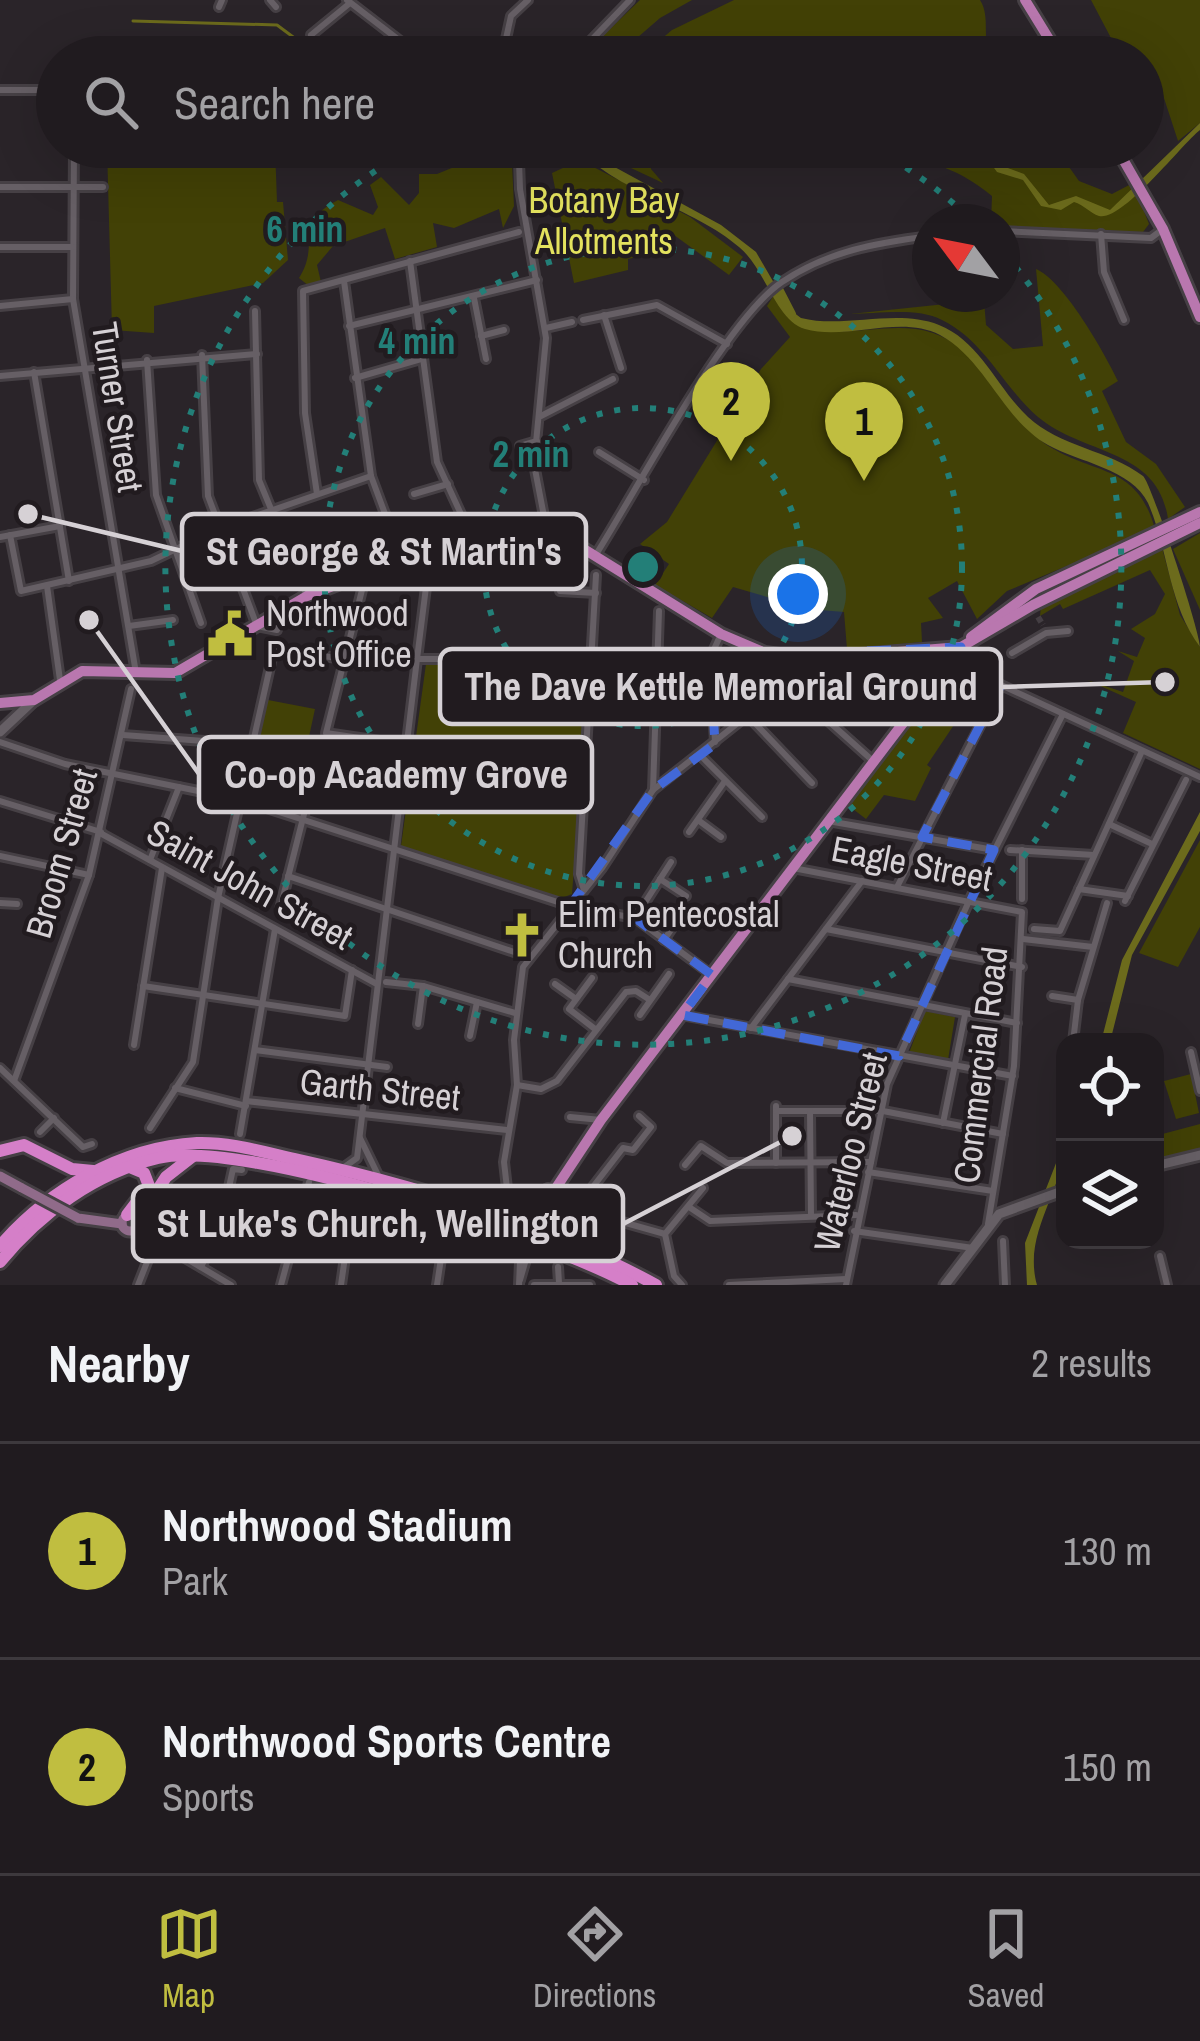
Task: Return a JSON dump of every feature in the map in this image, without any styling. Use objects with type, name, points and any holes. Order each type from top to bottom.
[{"type":"highway","points":[[0,1246],[52,1198],[97,1171],[145,1152],[199,1143],[339,1176],[372,1191],[528,1235],[632,1285]]},
{"type":"highway","points":[[2,1150],[24,1144],[79,1171],[97,1171]]},
{"type":"highway","points":[[135,1223],[171,1171],[200,1154]]},
{"type":"highway","points":[[0,1262],[63,1202],[130,1167],[200,1154],[386,1184],[656,1285]]},
{"type":"highway","points":[[52,1198],[64,1180],[53,1160]]},
{"type":"highway","points":[[130,1167],[144,1173],[149,1186],[135,1223]]},
{"type":"main road","points":[[1025,0],[1047,36]]},
{"type":"main road","points":[[1130,168],[1163,229],[1200,317]]},
{"type":"main road","points":[[1176,531],[1200,512]]},
{"type":"main road","points":[[528,1235],[601,1120],[963,646],[1015,601],[1200,523]]},
{"type":"main road","points":[[0,703],[34,700],[61,680],[94,670],[186,669],[307,596],[401,557],[472,538],[547,532],[752,650],[809,659],[963,646],[1040,620],[1149,545]]},
{"type":"main road","points":[[0,1174],[78,1218],[135,1223]]},
{"type":"street","points":[[507,36],[511,16],[528,0]]},
{"type":"street","points":[[595,36],[630,0]]},
{"type":"street","points":[[311,35],[349,2],[389,36]]},
{"type":"street","points":[[0,90],[36,91]]},
{"type":"street","name":"Turner Street","points":[[73,168],[73,299],[136,673]]},
{"type":"street","points":[[520,168],[545,329],[535,464],[547,532]]},
{"type":"street","points":[[0,187],[104,187]]},
{"type":"street","points":[[1020,232],[1150,238],[1163,229]]},
{"type":"street","points":[[317,494],[305,413],[303,291],[519,232]]},
{"type":"street","points":[[1102,234],[1104,272],[1124,320]]},
{"type":"street","points":[[595,556],[727,344],[770,291],[857,246],[912,238]]},
{"type":"street","points":[[0,247],[73,248]]},
{"type":"street","points":[[410,261],[437,462],[472,538]]},
{"type":"street","points":[[350,326],[537,280]]},
{"type":"street","points":[[344,281],[371,476],[401,557]]},
{"type":"street","points":[[474,296],[486,359]]},
{"type":"street","points":[[0,306],[73,299]]},
{"type":"street","points":[[584,320],[657,305],[727,344]]},
{"type":"street","points":[[255,311],[259,480],[307,596]]},
{"type":"street","points":[[604,315],[621,368]]},
{"type":"street","points":[[545,329],[572,322]]},
{"type":"street","points":[[482,336],[504,330]]},
{"type":"street","points":[[0,376],[257,353]]},
{"type":"street","points":[[202,355],[208,496],[257,626]]},
{"type":"street","points":[[355,377],[421,359]]},
{"type":"street","points":[[147,360],[155,486],[196,620]]},
{"type":"street","points":[[34,373],[69,581]]},
{"type":"street","points":[[541,416],[613,380]]},
{"type":"street","points":[[535,464],[527,463],[520,446],[537,441]]},
{"type":"street","points":[[599,452],[644,479]]},
{"type":"street","points":[[10,535],[21,591],[118,570],[218,529],[371,476]]},
{"type":"street","points":[[414,494],[448,484]]},
{"type":"street","points":[[0,537],[60,526]]},
{"type":"street","points":[[341,1285],[352,1205],[339,1176],[357,1158],[426,587],[416,552]]},
{"type":"street","points":[[560,591],[597,582],[579,874],[584,890]]},
{"type":"street","points":[[47,586],[61,680]]},
{"type":"street","points":[[360,587],[326,733],[407,745]]},
{"type":"street","points":[[653,790],[659,610]]},
{"type":"street","points":[[128,626],[172,620]]},
{"type":"street","points":[[1012,653],[1040,620],[1068,632]]},
{"type":"street","points":[[715,745],[710,658],[721,634]]},
{"type":"street","points":[[150,1128],[193,1062],[218,898],[277,647],[344,659],[462,659]]},
{"type":"street","points":[[531,658],[745,657],[752,650]]},
{"type":"street","points":[[505,1201],[507,1130],[518,1085],[515,1013],[519,977],[530,957],[584,890],[653,790],[750,718],[809,659]]},
{"type":"street","points":[[949,662],[1200,777]]},
{"type":"street","points":[[788,685],[873,761]]},
{"type":"street","points":[[897,887],[1000,685]]},
{"type":"street","name":"Broom Street","points":[[14,1081],[88,875],[131,689]]},
{"type":"street","points":[[0,732],[34,700]]},
{"type":"street","name":"Waterloo Street","points":[[846,1282],[856,1215],[899,1056],[969,901],[1063,714]]},
{"type":"street","points":[[750,718],[807,783]]},
{"type":"street","points":[[122,735],[203,741]]},
{"type":"street","points":[[0,742],[113,775],[218,795]]},
{"type":"street","points":[[228,752],[230,742],[253,744]]},
{"type":"street","points":[[280,909],[322,743]]},
{"type":"street","points":[[1034,929],[1060,931],[1142,751]]},
{"type":"street","points":[[700,755],[762,817]]},
{"type":"street","points":[[689,832],[726,780]]},
{"type":"street","points":[[1079,890],[1126,898],[1186,780]]},
{"type":"street","points":[[150,860],[179,788]]},
{"type":"street","points":[[241,800],[570,906],[635,918],[712,975]]},
{"type":"street","name":"Saint John Street","points":[[0,801],[100,832],[375,983]]},
{"type":"street","points":[[742,818],[752,807]]},
{"type":"street","points":[[698,820],[721,838]]},
{"type":"street","points":[[828,821],[994,850]]},
{"type":"street","points":[[1109,824],[1152,844]]},
{"type":"street","points":[[1010,850],[1094,855]]},
{"type":"street","points":[[1022,850],[1022,899]]},
{"type":"street","points":[[0,856],[88,875]]},
{"type":"street","points":[[635,918],[671,862]]},
{"type":"street","points":[[134,1045],[162,868]]},
{"type":"street","name":"Eagle Street","points":[[793,868],[1021,910]]},
{"type":"street","points":[[288,876],[530,957]]},
{"type":"street","points":[[660,879],[686,896]]},
{"type":"street","points":[[751,1028],[862,880]]},
{"type":"street","points":[[0,919],[0,903],[17,904]]},
{"type":"street","points":[[1074,1033],[1078,1000],[1106,906],[1115,913]]},
{"type":"street","name":"Commercial Road","points":[[987,1226],[1013,1076],[1022,967],[1021,910]]},
{"type":"street","points":[[664,940],[681,915]]},
{"type":"street","points":[[663,920],[673,926]]},
{"type":"street","points":[[243,1130],[274,928]]},
{"type":"street","points":[[826,929],[1022,967]]},
{"type":"street","points":[[1023,939],[1094,947]]},
{"type":"street","points":[[143,986],[345,1016],[352,970]]},
{"type":"street","points":[[640,1015],[669,974]]},
{"type":"street","points":[[592,978],[568,1009],[595,1029]]},
{"type":"street","points":[[788,979],[1017,1023]]},
{"type":"street","points":[[386,982],[423,986],[515,1013]]},
{"type":"street","points":[[555,984],[576,999]]},
{"type":"street","points":[[418,1024],[423,986]]},
{"type":"street","points":[[518,1085],[541,1089],[556,1081],[630,990],[650,1000]]},
{"type":"street","points":[[1052,996],[1078,1000]]},
{"type":"street","points":[[470,1036],[477,1002]]},
{"type":"street","points":[[943,1123],[965,1013]]},
{"type":"street","points":[[682,1015],[1013,1076]]},
{"type":"street","points":[[255,1050],[387,1066]]},
{"type":"street","points":[[1191,1052],[1200,1090]]},
{"type":"street","points":[[0,1068],[83,1147],[92,1144]]},
{"type":"street","name":"Garth Street","points":[[176,1088],[246,1103],[507,1130]]},
{"type":"street","points":[[776,1162],[776,1108],[883,1111],[1003,1134]]},
{"type":"street","points":[[810,1109],[811,1215]]},
{"type":"street","points":[[639,1116],[650,1126],[632,1150],[623,1148],[592,1189],[589,1204],[601,1216],[665,1234]]},
{"type":"street","points":[[570,1117],[601,1120]]},
{"type":"street","points":[[40,1132],[54,1118]]},
{"type":"street","points":[[358,1135],[386,1184]]},
{"type":"street","points":[[685,1165],[701,1146],[728,1163],[871,1162]]},
{"type":"street","points":[[1164,1164],[1200,1155]]},
{"type":"street","points":[[201,1268],[220,1228],[233,1169],[242,1170]]},
{"type":"street","points":[[868,1172],[993,1191]]},
{"type":"street","points":[[281,1285],[309,1182]]},
{"type":"street","points":[[665,1234],[703,1188]]},
{"type":"street","points":[[352,1205],[372,1191]]},
{"type":"street","points":[[945,1285],[987,1226],[1008,1208],[1056,1192]]},
{"type":"street","points":[[689,1207],[710,1221],[856,1215]]},
{"type":"street","points":[[301,1215],[317,1220]]},
{"type":"street","points":[[350,1222],[494,1239]]},
{"type":"street","points":[[135,1223],[231,1285]]},
{"type":"street","points":[[135,1223],[149,1257],[138,1285]]},
{"type":"street","points":[[854,1231],[973,1248]]},
{"type":"street","points":[[437,1285],[445,1232]]},
{"type":"street","points":[[665,1234],[674,1276],[682,1285]]},
{"type":"street","points":[[519,1284],[528,1235]]},
{"type":"street","points":[[1003,1240],[1004,1285]]},
{"type":"street","points":[[149,1257],[175,1252]]},
{"type":"street","points":[[1160,1256],[1167,1285]]},
{"type":"street","points":[[1001,1262],[1012,1262]]},
{"type":"street","points":[[558,1267],[559,1283]]},
{"type":"street","points":[[730,1285],[846,1282]]},
{"type":"street","points":[[534,1285],[590,1285]]},
{"type":"highlighted area","points":[[961,647],[949,661],[1001,685],[922,837],[994,850],[899,1056],[682,1015],[712,975],[635,918],[570,906],[653,790],[715,744],[710,658]]},
{"type":"green space","points":[[640,0],[692,0],[639,36],[603,36]]},
{"type":"green space","points":[[734,0],[980,0],[987,36],[665,36]]},
{"type":"green space","points":[[1091,0],[1200,0],[1200,123],[1178,141],[1164,98],[1164,36],[1110,36]]},
{"type":"green space","points":[[108,168],[276,168],[288,260],[263,283],[154,306],[154,333],[112,330]]},
{"type":"green space","points":[[452,168],[512,168],[514,206],[503,228],[499,209],[454,228],[433,223],[437,247],[395,259],[385,228],[333,246],[317,265],[321,282],[309,286],[299,278],[312,226],[324,209],[338,200],[373,215],[378,207],[370,185],[381,177],[409,205],[419,193],[419,174]]},
{"type":"green space","name":"Botany Bay Allotments","points":[[563,168],[595,168],[690,217],[743,257],[729,275],[674,235],[658,236],[656,253],[628,259],[628,270],[574,283],[552,173]]},
{"type":"green space","points":[[631,168],[651,168],[663,183]]},
{"type":"green space","points":[[945,168],[1070,168],[1079,181],[1112,194],[1133,183],[1149,224],[1143,232],[1020,227],[1020,204],[992,204],[992,196]]},
{"type":"green space","points":[[1036,269],[1071,302],[1112,368],[1118,381],[1102,391],[1126,442],[1156,464],[1185,507],[1168,519],[1150,479],[1117,456],[1038,417],[982,352],[942,320],[897,312],[850,314],[912,308],[912,312],[985,312],[986,325],[1013,349],[1043,346]]},
{"type":"green space","points":[[774,295],[788,315],[823,331],[911,329],[950,341],[979,367],[1029,431],[1062,453],[1111,473],[1137,492],[1155,529],[1007,591],[977,619],[957,581],[928,598],[943,618],[921,623],[922,642],[847,649],[844,612],[808,609],[733,587],[712,618],[655,585],[669,564],[640,544],[667,522],[761,369],[790,337],[767,306]]},
{"type":"green space","points":[[1200,533],[1200,610],[1173,549]]},
{"type":"green space","points":[[1162,548],[1180,615],[1200,647],[1200,769],[1123,733],[1136,702],[1087,680],[1123,692],[1134,661],[1118,651],[1137,657],[1145,638],[1131,629],[1155,614],[1165,594],[1150,570],[1040,616],[1041,606]]},
{"type":"green space","points":[[590,663],[572,894],[562,898],[401,846],[426,664]]},
{"type":"green space","points":[[941,683],[970,701],[927,765],[931,768],[915,801],[884,795],[866,819],[849,806]]},
{"type":"green space","points":[[268,700],[315,709],[307,746],[314,749],[302,790],[251,778]]},
{"type":"green space","points":[[1200,840],[1200,927],[1178,967],[1139,953]]},
{"type":"green space","points":[[925,1011],[955,1017],[948,1060],[909,1053]]},
{"type":"green space","points":[[1191,1074],[1199,1113],[1176,1119],[1164,1081]]},
{"type":"green space","points":[[1200,1124],[1200,1149],[1164,1159],[1164,1134]]},
{"type":"shaded area","points":[[1200,123],[1200,130],[1164,167],[1164,158]]},
{"type":"shaded area","points":[[601,168],[616,168],[721,225],[756,252],[789,309],[801,318],[905,318],[953,332],[1041,427],[1143,476],[1200,647],[1181,613],[1148,503],[1130,482],[1032,434],[970,359],[940,335],[908,327],[821,332],[795,324],[739,247]]},
{"type":"shaded area","points":[[994,168],[1024,174],[1049,205],[1076,196],[1110,210],[1153,168],[1163,168],[1122,207],[1099,216],[1074,202],[1061,210],[1041,206],[1023,180]]},
{"type":"shaded area","points":[[1200,812],[1200,831],[1132,955],[1112,1033],[1103,1033],[1122,960]]},
{"type":"shaded area","points":[[1056,1163],[1056,1184],[1035,1247],[1037,1285],[1027,1285],[1025,1243]]},
{"type":"waterway","points":[[133,21],[277,25],[292,36]]},
{"type":"waterway","points":[[777,285],[792,314]]},
{"type":"tunnel","points":[[1038,617],[1043,625]]},
{"type":"place","name":"Northwood Sports Centre","points":[[731,461]]},
{"type":"place","name":"Northwood Stadium","points":[[864,481]]},
{"type":"place","name":"St George & St Martin's","points":[[28,514]]},
{"type":"place","name":"Co-op Academy Grove","points":[[89,620]]},
{"type":"place","name":"Northwood Post Office","points":[[230,634]]},
{"type":"place","name":"The Dave Kettle Memorial Ground","points":[[1165,682]]},
{"type":"place","name":"Elim Pentecostal Church","points":[[522,935]]},
{"type":"place","name":"St Luke's Church, Wellington","points":[[792,1136]]}]
